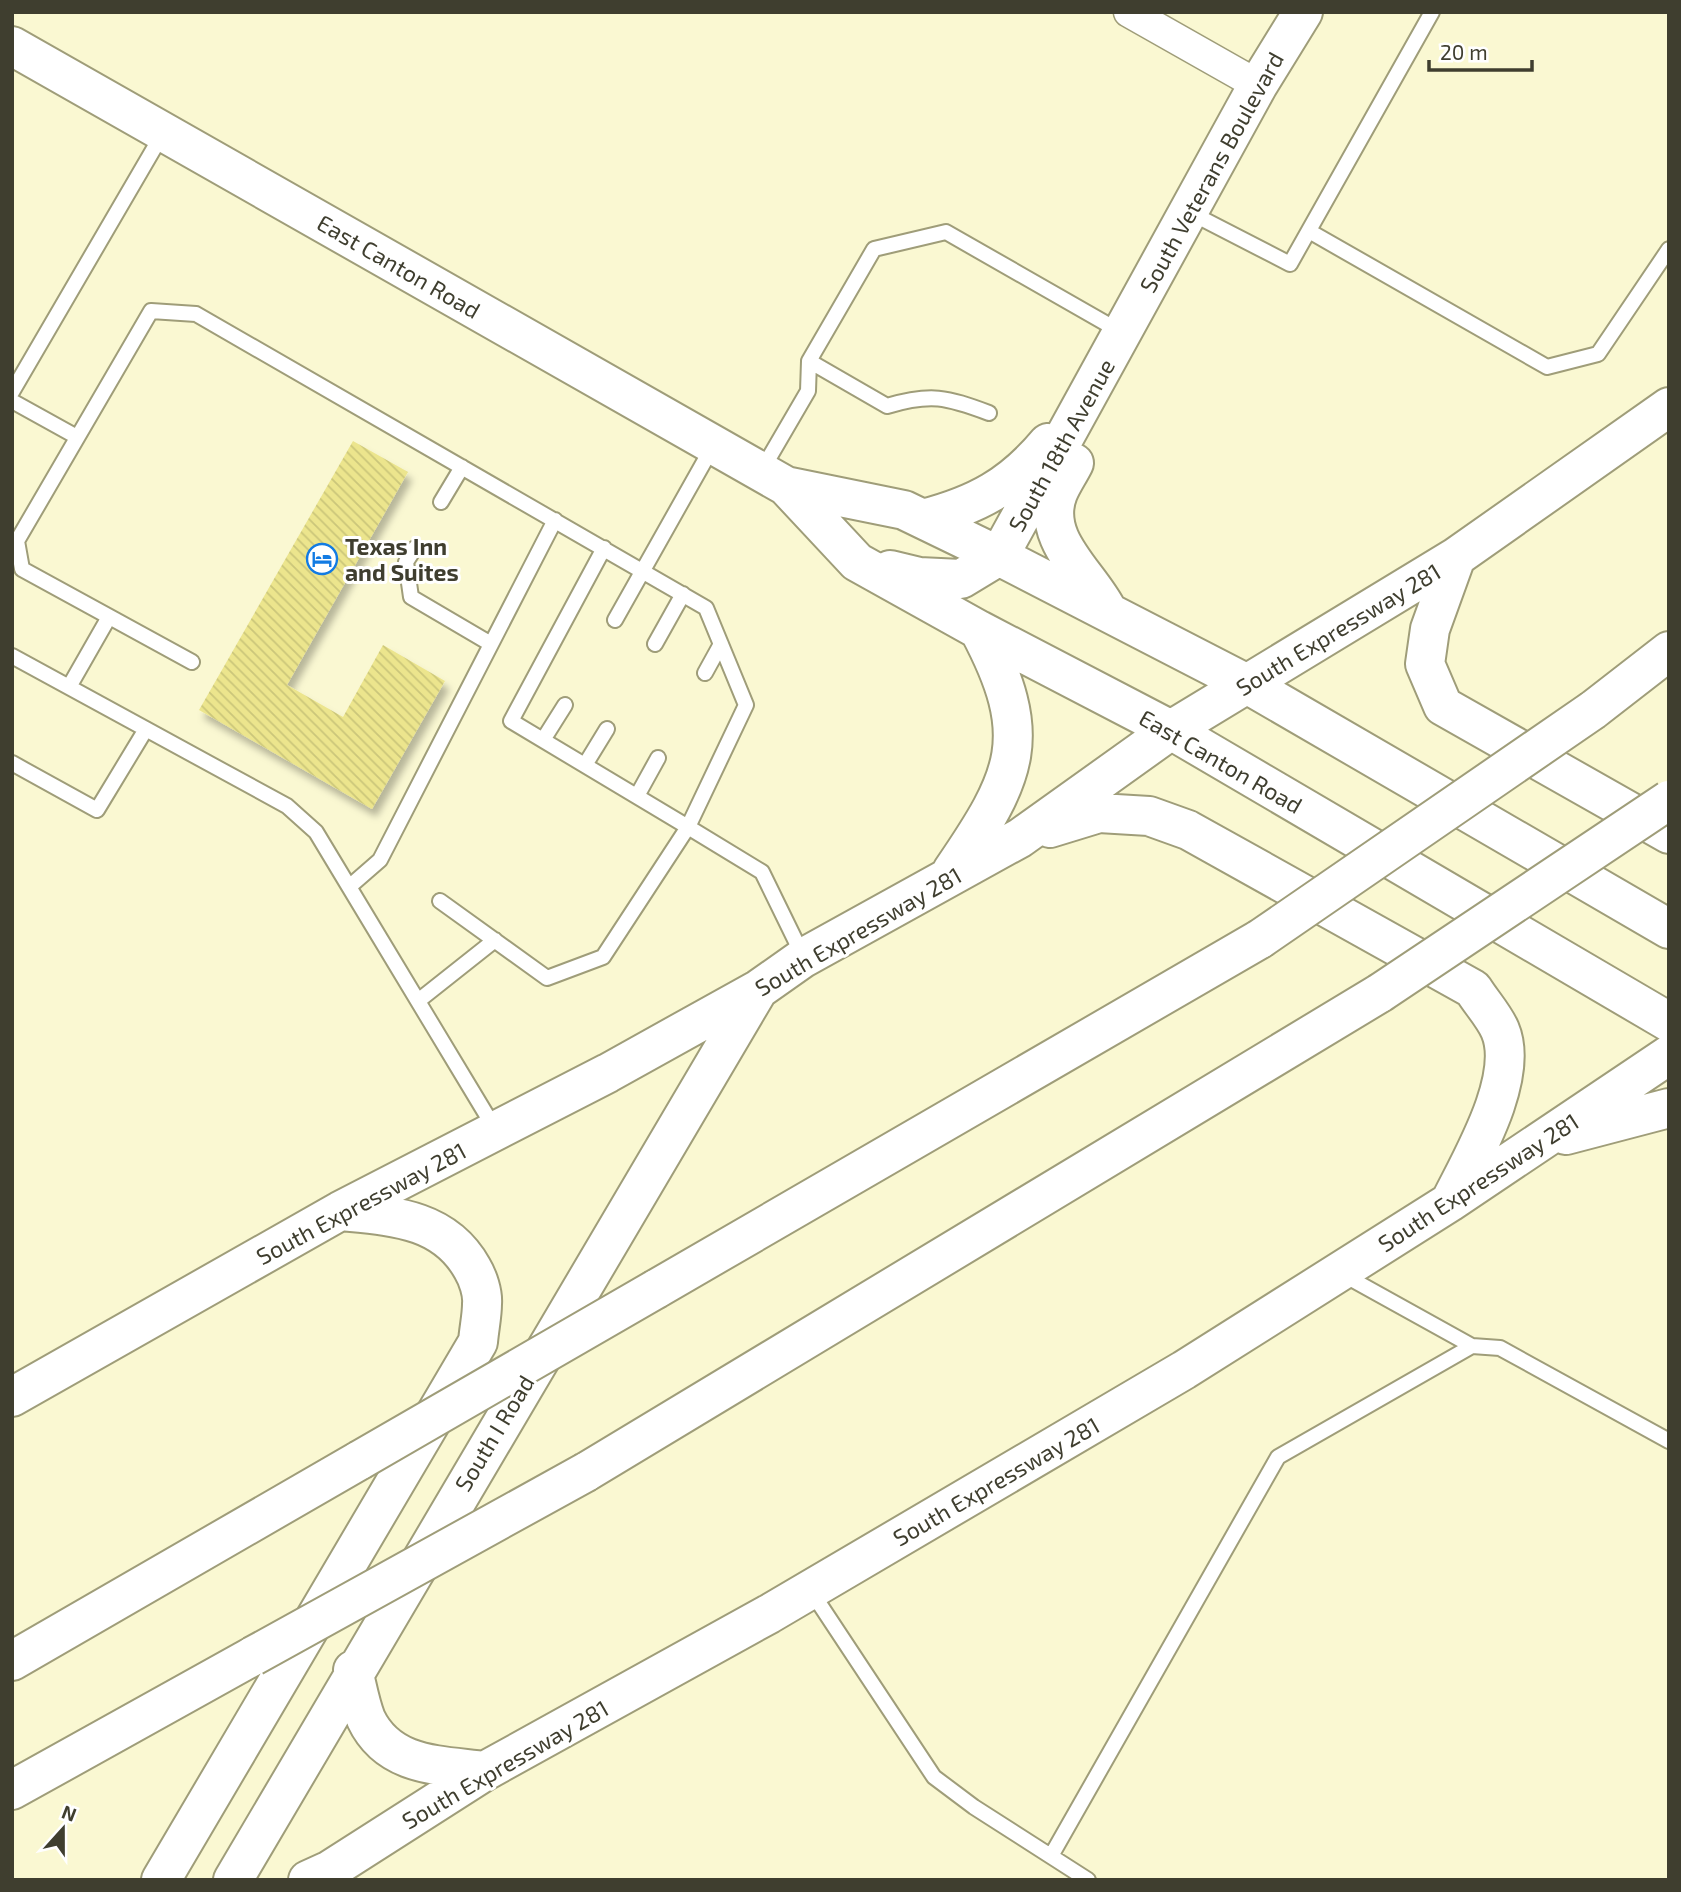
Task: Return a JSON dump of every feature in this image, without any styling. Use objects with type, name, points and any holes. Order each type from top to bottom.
[{"type":"main road","name":"South Veterans Boulevard","points":[[1122,333],[1258,85],[1303,12]]},
{"type":"main road","name":"East Canton Road","points":[[12,46],[774,479],[857,562],[979,631],[1171,730],[1669,1022]]},
{"type":"main road","name":"South 18th Avenue","points":[[999,556],[1122,333]]},
{"type":"main road","points":[[923,519],[986,497],[1024,471],[1086,399]]},
{"type":"main road","points":[[1086,399],[1091,418],[1087,437],[1058,493],[1054,507],[1055,529],[1060,544],[1097,591],[1109,613]]},
{"type":"main road","name":"South Expressway 281","points":[[12,1397],[340,1211],[497,1132],[759,989],[803,958],[1020,838],[1171,730],[1456,557],[1669,407]]},
{"type":"main road","name":"East Canton Road","points":[[774,479],[904,510],[999,556],[1247,684],[1669,929]]},
{"type":"main road","points":[[857,562],[919,577],[961,579],[999,556]]},
{"type":"main road","points":[[1456,557],[1430,629],[1425,664],[1443,706],[1669,834]]},
{"type":"main road","points":[[946,878],[989,817],[1004,784],[1015,745],[1012,710],[1001,672],[979,631]]},
{"type":"main road","points":[[12,1661],[1260,939],[1593,710],[1669,651]]},
{"type":"main road","points":[[12,1790],[586,1472],[1380,993],[1669,800]]},
{"type":"main road","points":[[1020,838],[1098,813],[1149,816],[1188,830],[1473,989],[1501,1031],[1504,1074],[1493,1114],[1450,1202]]},
{"type":"main road","name":"South I Road","points":[[233,1880],[353,1671],[759,989]]},
{"type":"main road","name":"South Expressway 281","points":[[318,1876],[485,1771],[811,1590],[1184,1370],[1450,1202],[1669,1055]]},
{"type":"main road","points":[[1537,1143],[1669,1108]]},
{"type":"main road","points":[[161,1880],[478,1342],[483,1302],[476,1274],[460,1247],[431,1228],[395,1216],[340,1211]]},
{"type":"main road","points":[[353,1671],[366,1719],[392,1753],[423,1763],[485,1771]]},
{"type":"street","points":[[1129,12],[1258,85]]},
{"type":"lane","points":[[1189,211],[1290,264],[1432,12]]},
{"type":"lane","points":[[12,391],[164,132]]},
{"type":"lane","points":[[1309,231],[1547,367],[1598,354],[1669,249]]},
{"type":"lane","points":[[774,479],[808,391],[809,361],[874,249],[946,232],[1122,333]]},
{"type":"lane","points":[[192,663],[22,569],[17,541],[150,311],[196,314],[706,608],[746,705],[688,827],[603,957],[547,978],[440,901]]},
{"type":"lane","points":[[809,361],[887,405],[922,396],[955,400],[989,412]]},
{"type":"lane","points":[[12,401],[77,436]]},
{"type":"lane","points":[[615,620],[714,445]]},
{"type":"lane","points":[[441,502],[462,467]]},
{"type":"lane","points":[[349,887],[380,860],[555,520]]},
{"type":"lane","points":[[415,548],[406,562],[411,597],[491,644]]},
{"type":"lane","points":[[604,548],[511,721],[762,872],[803,958]]},
{"type":"lane","points":[[655,643],[683,594]]},
{"type":"lane","points":[[69,687],[109,617]]},
{"type":"lane","points":[[705,673],[721,644]]},
{"type":"lane","points":[[12,656],[288,806],[316,832],[497,1132]]},
{"type":"lane","points":[[543,740],[565,705]]},
{"type":"lane","points":[[12,764],[97,810],[146,729]]},
{"type":"lane","points":[[585,765],[607,730]]},
{"type":"lane","points":[[637,796],[659,758]]},
{"type":"lane","points":[[418,1001],[495,940]]},
{"type":"lane","points":[[1339,1272],[1472,1346],[1500,1348],[1669,1441]]},
{"type":"lane","points":[[1051,1856],[1278,1457],[1472,1346]]},
{"type":"lane","points":[[811,1590],[933,1777],[1082,1878]]},
{"type":"building","name":"Texas Inn and Suites","points":[[353,441],[408,472],[287,685],[343,717],[383,645],[445,681],[372,809],[199,710]]},
{"type":"place","name":"Texas Inn and Suites","points":[[322,559]]}]
